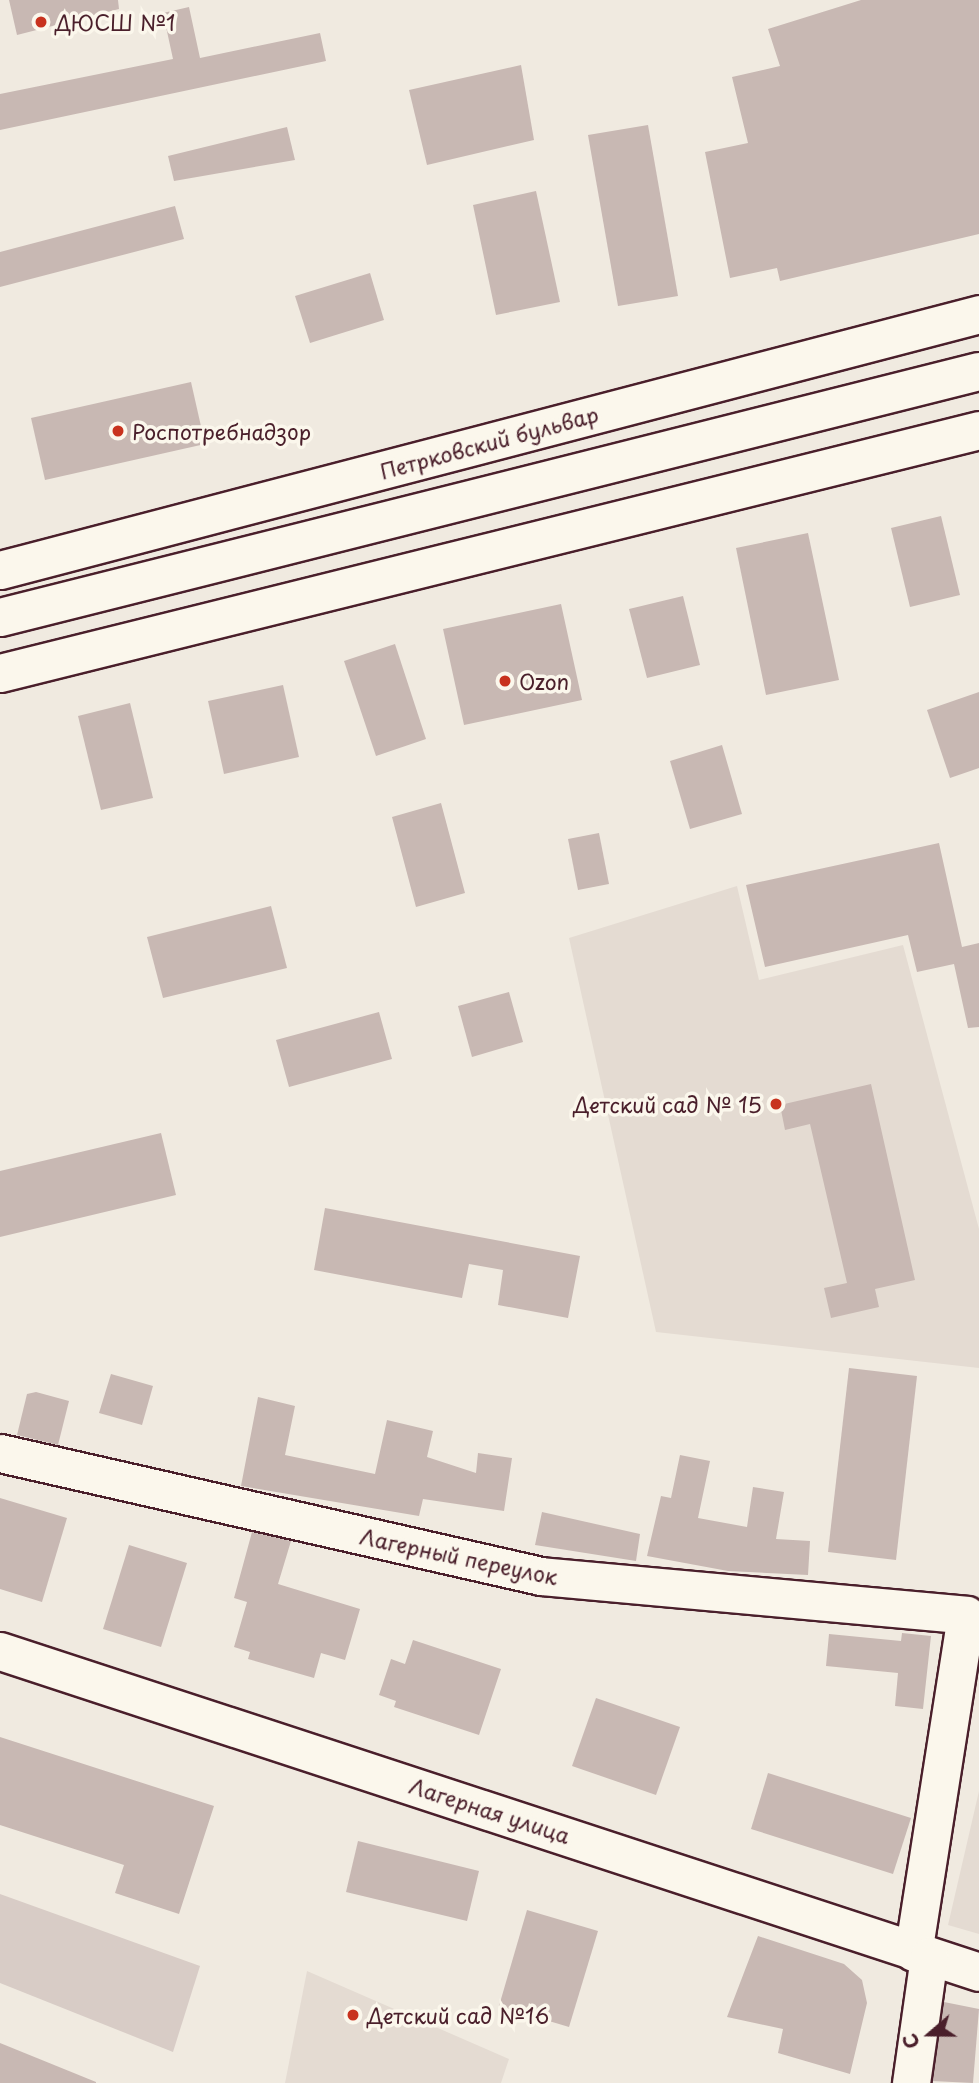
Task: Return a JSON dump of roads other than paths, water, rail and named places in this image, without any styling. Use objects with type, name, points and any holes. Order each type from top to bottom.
[{"type":"street","name":"Петрковский бульвар","points":[[0,570],[979,314]]},
{"type":"street","points":[[0,617],[979,371]]},
{"type":"street","points":[[0,673],[979,430]]},
{"type":"street","name":"Лагерный переулок","points":[[0,1453],[541,1576],[967,1615],[921,1954]]},
{"type":"street","name":"Лагерная улица","points":[[0,1651],[979,1972]]},
{"type":"street","points":[[911,2083],[921,1954]]},
{"type":"place","name":"ДЮСШ №1","points":[[41,22]]},
{"type":"place","name":"Роспотребнадзор","points":[[118,431]]},
{"type":"place","name":"Ozon","points":[[505,681]]},
{"type":"place","name":"Детский сад № 15","points":[[776,1104]]},
{"type":"place","name":"Детский сад №16","points":[[353,2015]]}]
